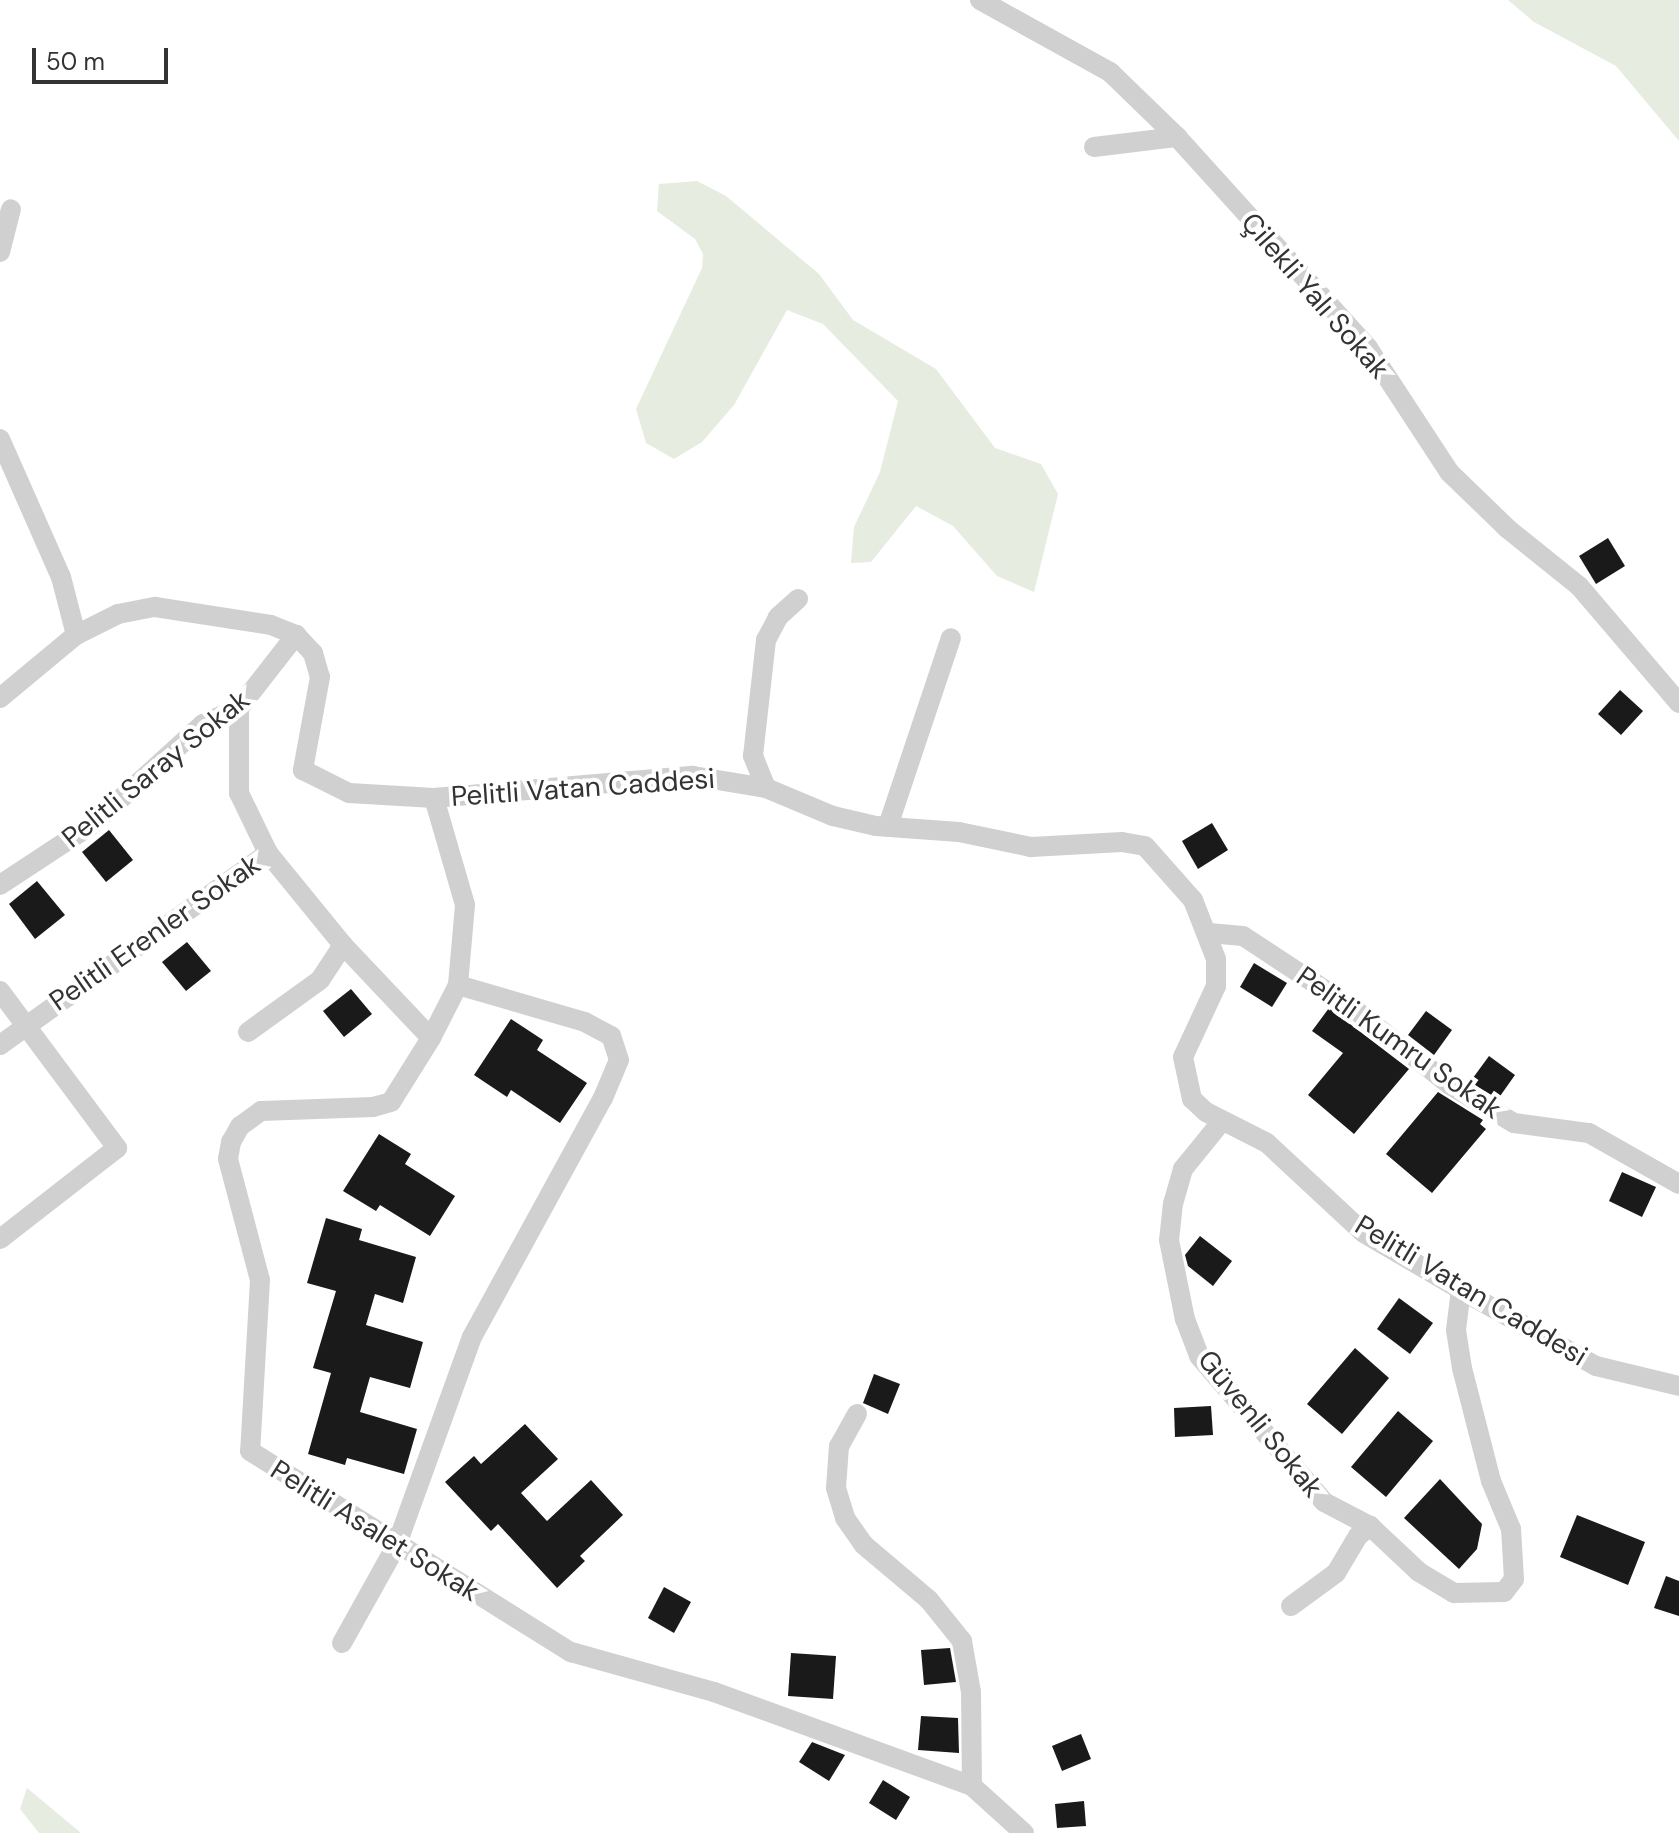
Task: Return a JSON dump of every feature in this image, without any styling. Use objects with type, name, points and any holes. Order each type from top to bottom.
[{"type":"street","name":"Çilekli Yalı Sokak","points":[[980,0],[1110,72],[1177,137],[1368,348],[1449,472],[1508,529],[1579,586],[1679,703]]},
{"type":"street","points":[[1094,147],[1177,137]]},
{"type":"street","points":[[0,252],[11,209]]},
{"type":"street","points":[[0,439],[61,577],[76,635]]},
{"type":"street","points":[[766,788],[753,756],[766,640],[778,617],[798,599]]},
{"type":"street","points":[[0,698],[76,635],[118,614],[155,607],[271,625],[296,635]]},
{"type":"street","name":"Pelitli Vatan Caddesi","points":[[296,635],[313,653],[320,677],[303,770],[349,793],[434,798],[693,776],[766,788],[833,816],[888,826],[959,832],[1031,847],[1122,842],[1145,846],[1193,900],[1209,933],[1216,986],[1183,1057],[1192,1099],[1222,1121],[1267,1143],[1364,1233],[1596,1366],[1679,1386]]},
{"type":"street","name":"Pelitli Saray Sokak","points":[[0,885],[94,823],[203,724],[239,708],[296,635]]},
{"type":"street","points":[[888,826],[951,638]]},
{"type":"street","points":[[239,708],[239,793],[268,853]]},
{"type":"street","name":"Pelitli Asalet Sokak","points":[[434,798],[465,905],[458,985],[431,1038],[391,1102],[373,1107],[261,1111],[240,1126],[228,1159],[260,1280],[250,1451],[571,1652],[714,1692],[972,1786],[1024,1833]]},
{"type":"street","name":"Pelitli Erenler Sokak","points":[[0,1045],[268,853],[343,945],[431,1038]]},
{"type":"street","name":"Pelitli Kumru Sokak","points":[[1209,933],[1243,936],[1354,1009],[1450,1085],[1514,1123],[1589,1133],[1679,1184]]},
{"type":"street","points":[[248,1032],[312,988],[343,945]]},
{"type":"street","points":[[342,1643],[397,1544],[472,1337],[603,1098],[619,1060],[611,1036],[585,1022],[458,985]]},
{"type":"street","points":[[0,991],[117,1148],[0,1239]]},
{"type":"street","name":"Güvenli Sokak","points":[[1222,1121],[1183,1169],[1173,1203],[1169,1240],[1185,1319],[1199,1356],[1324,1502],[1370,1526],[1419,1572],[1454,1593],[1504,1592],[1514,1579],[1511,1529],[1491,1481],[1462,1368],[1456,1330],[1461,1290]]},
{"type":"street","points":[[857,1414],[839,1446],[836,1488],[845,1518],[864,1545],[929,1600],[962,1641],[971,1692],[972,1786]]},
{"type":"street","points":[[1291,1606],[1336,1573],[1358,1536],[1370,1526]]},
{"type":"shaded area","points":[[1508,0],[1679,0],[1679,141],[1616,66],[1534,22]]},
{"type":"shaded area","points":[[697,181],[726,196],[819,274],[853,320],[936,369],[995,448],[1041,464],[1058,494],[1034,592],[997,576],[953,526],[916,506],[871,562],[851,563],[854,527],[880,472],[898,401],[823,324],[787,310],[734,405],[702,442],[674,459],[646,443],[636,409],[702,268],[703,254],[695,239],[657,211],[659,184]]},
{"type":"shaded area","points":[[27,1788],[81,1833],[39,1833],[20,1809]]},
{"type":"building","points":[[1608,538],[1625,566],[1596,584],[1579,556]]},
{"type":"building","points":[[1620,690],[1643,711],[1621,735],[1598,714]]},
{"type":"building","points":[[1212,823],[1228,850],[1198,869],[1182,841]]},
{"type":"building","points":[[109,830],[133,860],[106,882],[82,852]]},
{"type":"building","points":[[37,881],[65,915],[35,939],[9,904]]},
{"type":"building","points":[[187,942],[211,971],[186,991],[162,962]]},
{"type":"building","points":[[1254,963],[1287,983],[1272,1007],[1240,987]]},
{"type":"building","points":[[351,989],[372,1014],[344,1037],[323,1011]]},
{"type":"building","points":[[1329,1008],[1409,1069],[1354,1134],[1308,1095],[1343,1053],[1312,1031]]},
{"type":"building","points":[[1426,1011],[1452,1030],[1434,1055],[1408,1035]]},
{"type":"building","points":[[511,1019],[543,1040],[537,1050],[587,1083],[560,1123],[511,1090],[507,1097],[474,1075]]},
{"type":"building","points":[[1489,1056],[1515,1075],[1498,1099],[1470,1082]]},
{"type":"building","points":[[1438,1092],[1483,1120],[1480,1124],[1486,1129],[1432,1193],[1386,1154]]},
{"type":"building","points":[[379,1134],[411,1154],[405,1164],[455,1196],[430,1236],[380,1205],[376,1211],[343,1191]]},
{"type":"building","points":[[1622,1172],[1656,1187],[1642,1217],[1609,1201]]},
{"type":"building","points":[[326,1218],[362,1229],[359,1240],[416,1257],[403,1303],[375,1294],[366,1325],[423,1342],[410,1388],[370,1377],[360,1412],[417,1429],[404,1474],[347,1458],[345,1465],[308,1454],[331,1373],[313,1368],[336,1291],[307,1283]]},
{"type":"building","points":[[1200,1236],[1232,1261],[1213,1286],[1188,1266],[1185,1255]]},
{"type":"building","points":[[1399,1298],[1433,1323],[1410,1354],[1377,1329]]},
{"type":"building","points":[[1355,1348],[1389,1378],[1342,1434],[1307,1404]]},
{"type":"building","points":[[874,1374],[900,1384],[888,1414],[863,1403]]},
{"type":"building","points":[[1211,1406],[1213,1435],[1175,1437],[1174,1408]]},
{"type":"building","points":[[1398,1411],[1433,1441],[1386,1497],[1351,1467]]},
{"type":"building","points":[[525,1424],[558,1459],[521,1493],[547,1521],[591,1480],[623,1515],[580,1556],[585,1561],[557,1588],[498,1524],[491,1531],[445,1482],[474,1456],[481,1464]]},
{"type":"building","points":[[1440,1479],[1482,1524],[1477,1549],[1459,1569],[1404,1518]]},
{"type":"building","points":[[1577,1515],[1645,1542],[1628,1585],[1560,1557]]},
{"type":"building","points":[[1666,1576],[1679,1581],[1679,1616],[1654,1608]]},
{"type":"building","points":[[664,1587],[691,1602],[674,1633],[648,1618]]},
{"type":"building","points":[[950,1648],[956,1682],[924,1685],[921,1650]]},
{"type":"building","points":[[791,1653],[836,1656],[833,1699],[788,1696]]},
{"type":"building","points":[[921,1716],[958,1718],[959,1753],[918,1750]]},
{"type":"building","points":[[1081,1734],[1091,1759],[1062,1771],[1052,1746]]},
{"type":"building","points":[[812,1742],[845,1755],[829,1781],[799,1762]]},
{"type":"building","points":[[883,1780],[910,1797],[896,1820],[869,1803]]},
{"type":"building","points":[[1084,1801],[1086,1826],[1057,1828],[1055,1804]]}]
